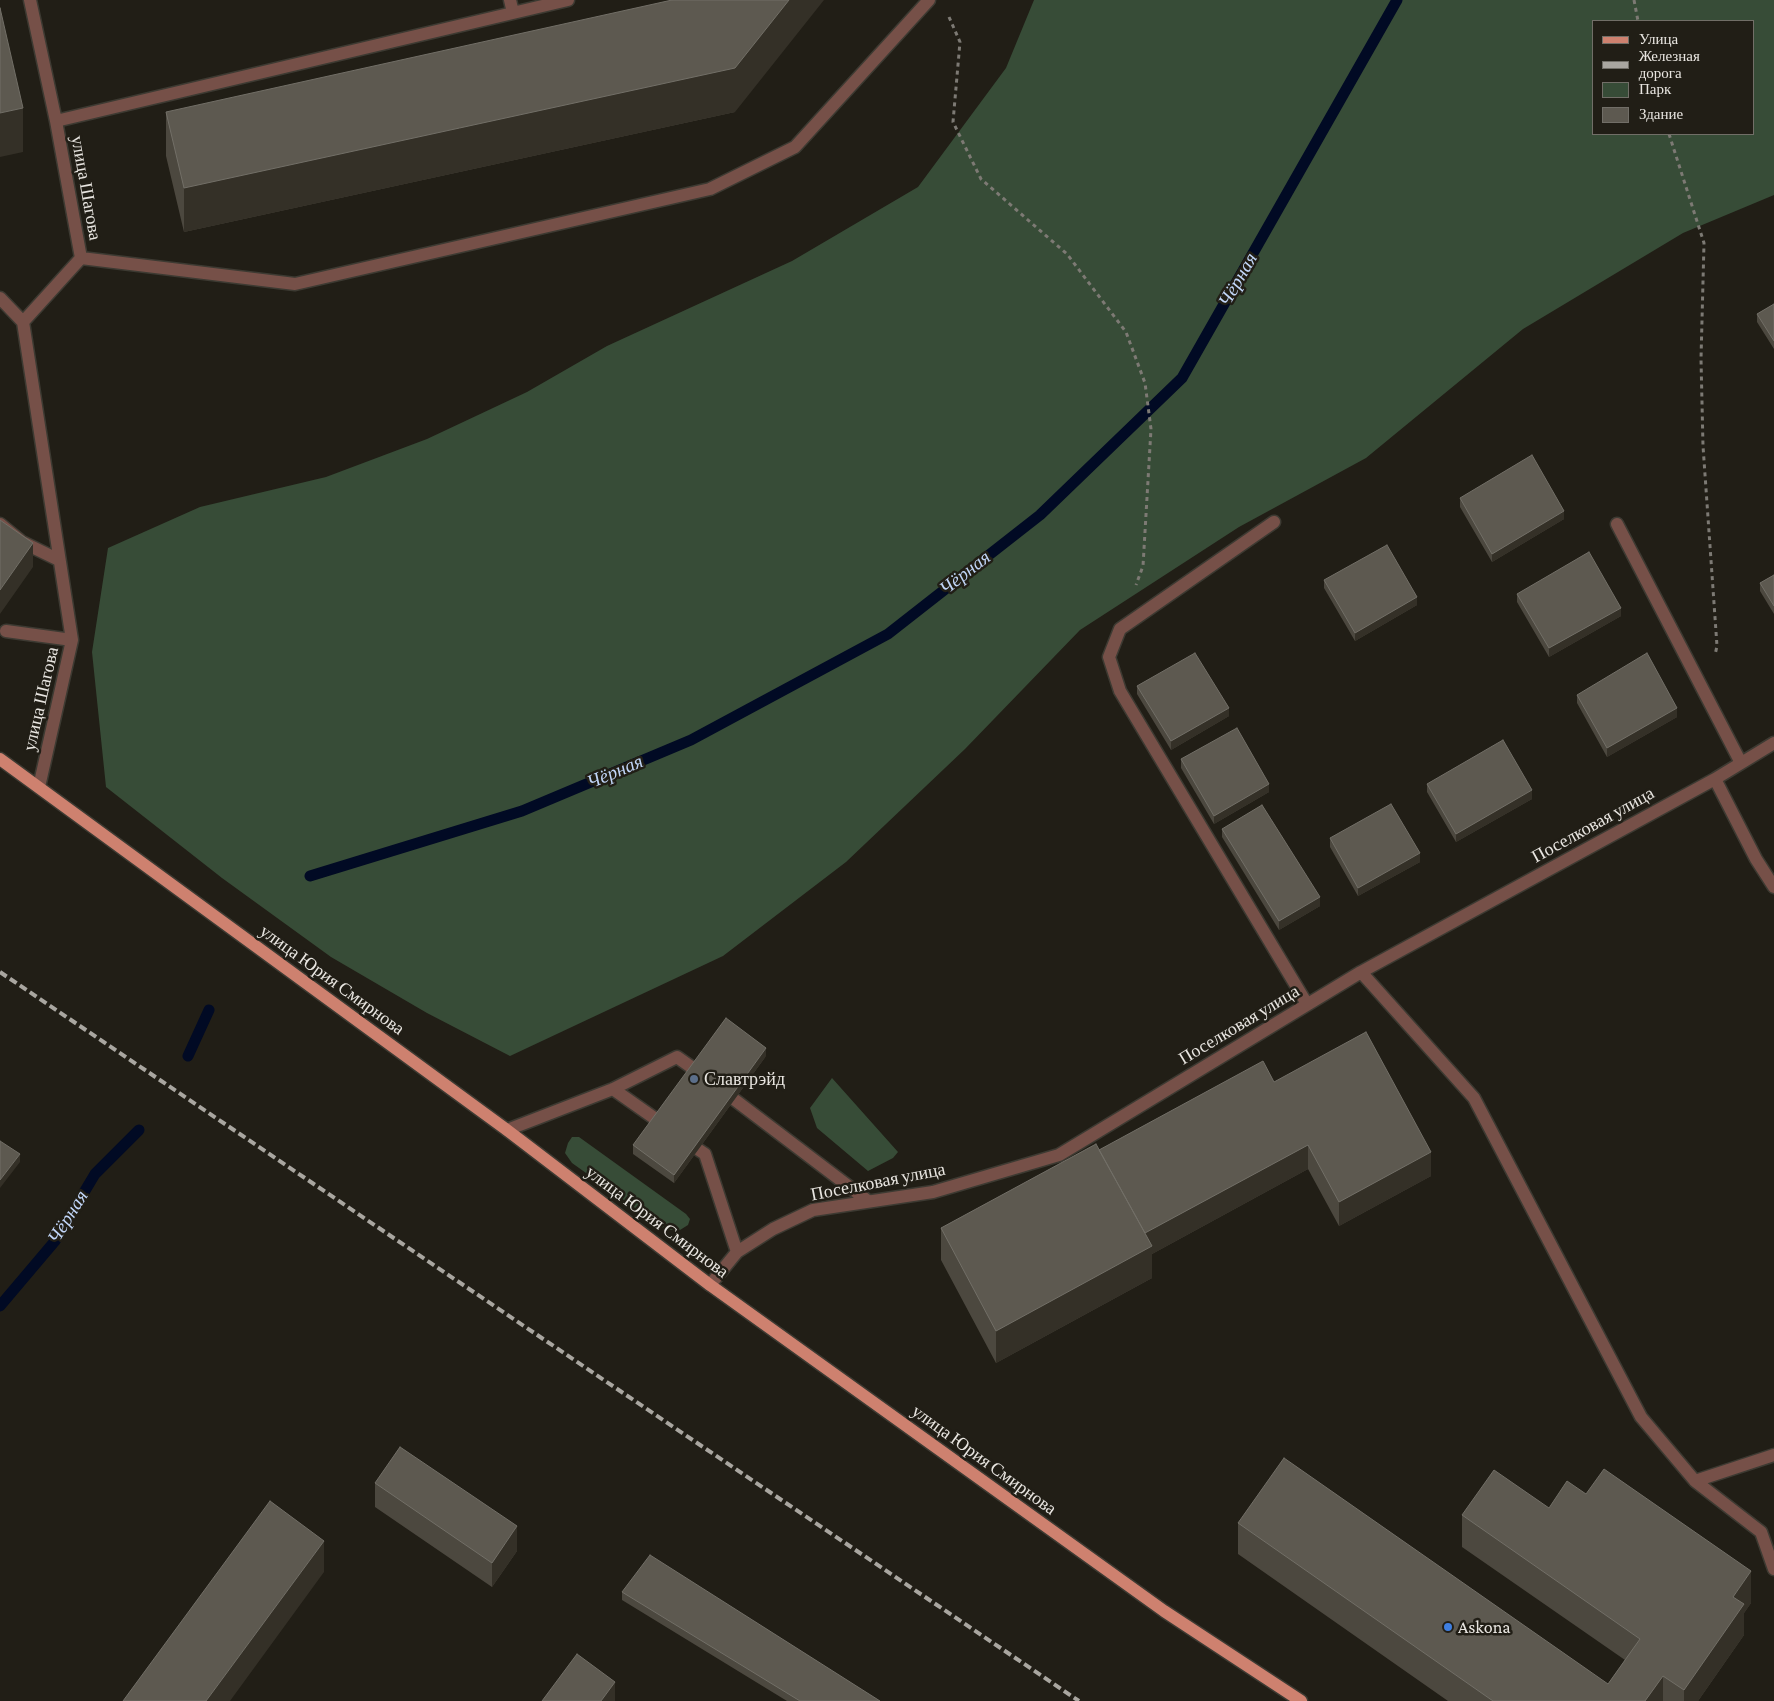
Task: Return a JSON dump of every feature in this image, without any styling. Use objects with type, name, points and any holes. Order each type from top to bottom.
[{"type":"main road","name":"улица Юрия Смирнова","points":[[0,759],[508,1130],[710,1285],[1164,1611],[1301,1701]]},
{"type":"street","points":[[30,0],[56,121]]},
{"type":"street","points":[[510,0],[513,13]]},
{"type":"street","name":"улица Шагова","points":[[39,787],[72,640],[23,322],[81,258],[56,121],[568,0]]},
{"type":"street","points":[[81,258],[296,284],[710,189],[795,147],[929,0]]},
{"type":"street","points":[[0,298],[23,322]]},
{"type":"street","points":[[1274,522],[1120,629],[1109,657],[1120,691],[1307,1004]]},
{"type":"street","points":[[0,524],[22,542],[59,560]]},
{"type":"street","points":[[1617,524],[1741,762]]},
{"type":"street","points":[[6,631],[72,640]]},
{"type":"street","name":"Поселковая улица","points":[[710,1285],[737,1252],[773,1230],[813,1210],[933,1192],[1059,1155],[1361,972],[1715,779],[1774,743]]},
{"type":"street","points":[[1715,779],[1756,859],[1774,886]]},
{"type":"street","points":[[1361,972],[1474,1098],[1640,1417],[1695,1481],[1761,1532],[1774,1569]]},
{"type":"street","points":[[508,1130],[613,1089],[677,1057],[694,1069]]},
{"type":"street","points":[[613,1089],[657,1120]]},
{"type":"street","points":[[735,1100],[868,1201]]},
{"type":"street","points":[[699,1150],[705,1154],[737,1252]]},
{"type":"street","points":[[1695,1481],[1774,1455]]},
{"type":"path","points":[[1634,0],[1638,20]]},
{"type":"path","points":[[946,8],[960,42],[953,122],[981,179],[1067,254],[1126,332],[1145,383],[1151,429],[1143,566],[1120,629]]},
{"type":"path","points":[[1669,135],[1704,243],[1701,359],[1703,446],[1717,646],[1707,698]]},
{"type":"green space","points":[[1034,0],[1774,0],[1774,195],[1683,233],[1523,329],[1366,458],[1239,527],[1080,630],[965,749],[846,862],[723,956],[510,1056],[427,1013],[331,957],[222,878],[106,787],[92,652],[108,548],[200,507],[326,477],[427,439],[527,392],[607,346],[792,261],[918,187],[1006,68]]},
{"type":"green space","points":[[832,1078],[898,1152],[893,1158],[868,1171],[817,1128],[810,1108]]},
{"type":"green space","points":[[572,1137],[579,1137],[686,1214],[690,1219],[688,1225],[680,1230],[666,1230],[572,1163],[565,1153]]},
{"type":"building","points":[[672,0],[789,0],[735,68],[184,188],[166,112]]},
{"type":"building","points":[[0,8],[23,108],[0,113]]},
{"type":"building","points":[[1774,304],[1774,341],[1757,314]]},
{"type":"building","points":[[1532,455],[1564,511],[1492,554],[1460,498]]},
{"type":"building","points":[[0,520],[33,543],[0,590]]},
{"type":"building","points":[[1387,545],[1417,597],[1355,633],[1324,580]]},
{"type":"building","points":[[1589,552],[1621,608],[1549,648],[1517,594]]},
{"type":"building","points":[[1774,575],[1774,606],[1760,583]]},
{"type":"building","points":[[1195,653],[1229,708],[1171,741],[1137,686]]},
{"type":"building","points":[[1647,653],[1677,708],[1607,748],[1577,695]]},
{"type":"building","points":[[1237,728],[1269,784],[1214,816],[1181,759]]},
{"type":"building","points":[[1503,740],[1532,790],[1456,834],[1427,784]]},
{"type":"building","points":[[1391,804],[1420,853],[1358,888],[1330,838]]},
{"type":"building","points":[[1262,805],[1320,897],[1279,921],[1222,829]]},
{"type":"building","points":[[726,1018],[766,1048],[674,1175],[633,1145]]},
{"type":"building","points":[[1366,1032],[1431,1152],[1339,1202],[1308,1145],[1145,1233],[1099,1150],[1263,1061],[1274,1082]]},
{"type":"building","points":[[0,1141],[20,1154],[0,1180]]},
{"type":"building","points":[[1096,1144],[1152,1246],[996,1331],[941,1228]]},
{"type":"building","points":[[400,1447],[517,1526],[492,1563],[375,1483]]},
{"type":"building","points":[[1284,1458],[1608,1684],[1640,1639],[1462,1515],[1494,1470],[1549,1508],[1567,1481],[1586,1494],[1604,1469],[1751,1571],[1733,1597],[1744,1604],[1684,1690],[1663,1676],[1645,1701],[1493,1701],[1238,1523]]},
{"type":"building","points":[[270,1501],[324,1541],[206,1701],[123,1701]]},
{"type":"building","points":[[650,1555],[880,1701],[800,1701],[622,1592]]},
{"type":"building","points":[[577,1654],[615,1682],[601,1701],[542,1701]]},
{"type":"waterway","name":"Чёрная","points":[[310,876],[522,811],[691,740],[888,634],[1040,515],[1182,378],[1397,0]]},
{"type":"waterway","name":"Чёрная","points":[[188,1056],[209,1010]]},
{"type":"waterway","name":"Чёрная","points":[[0,1306],[55,1241],[95,1174],[139,1130]]},
{"type":"railway","points":[[0,972],[1079,1701]]},
{"type":"place","name":"Славтрэйд","points":[[694,1079]]},
{"type":"place","name":"Askona","points":[[1448,1627]]}]
